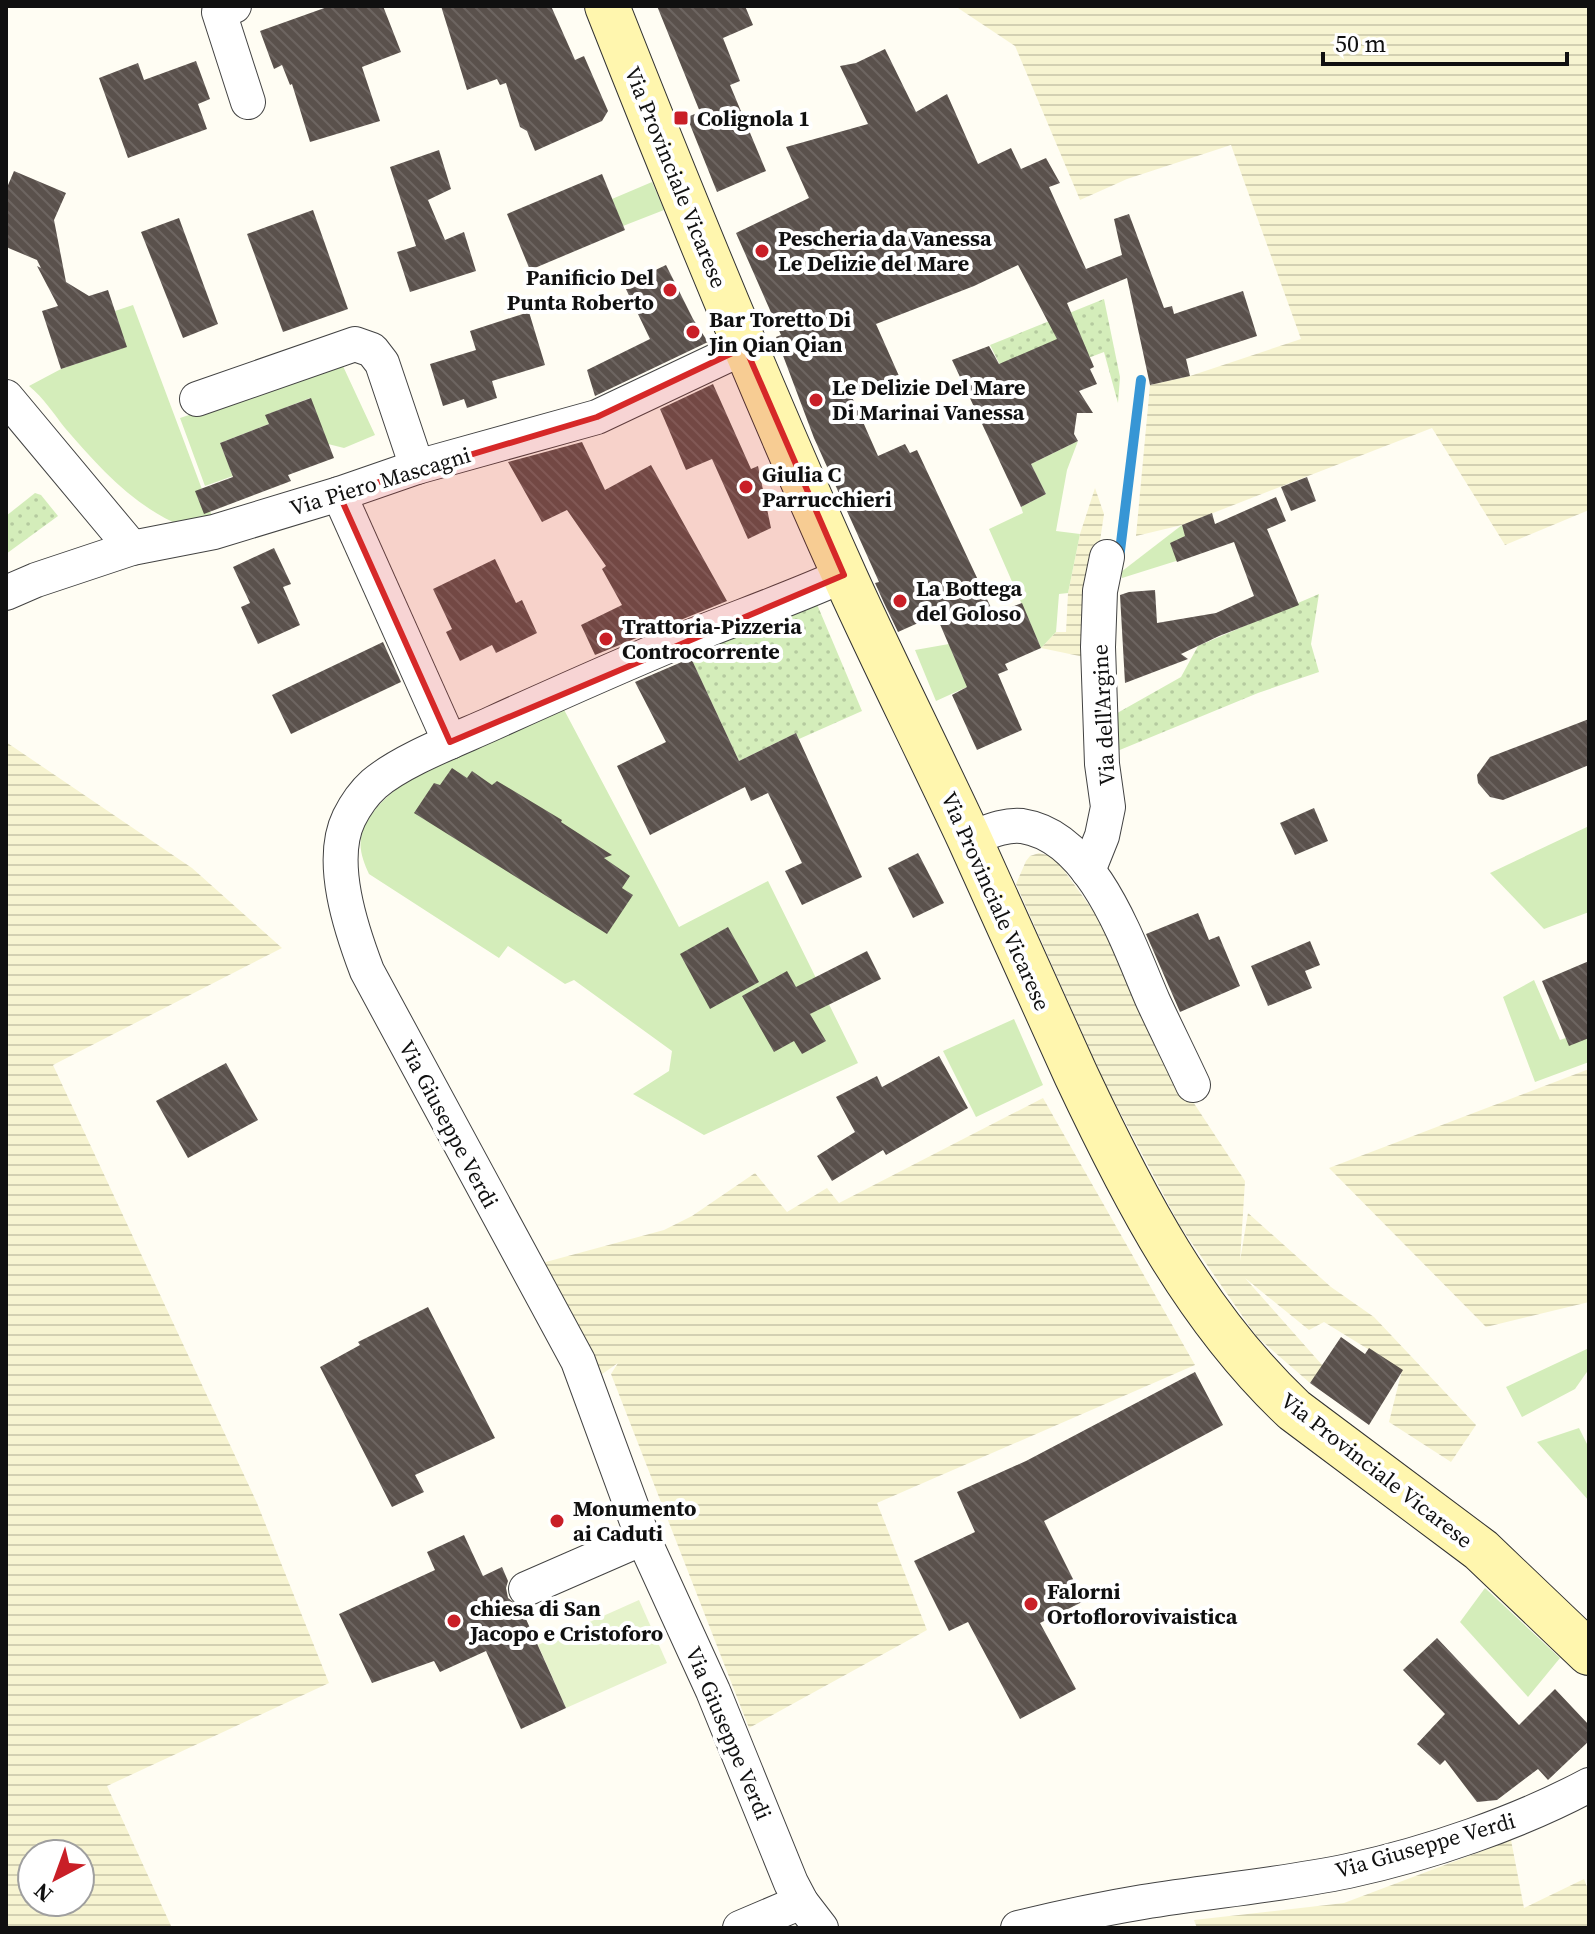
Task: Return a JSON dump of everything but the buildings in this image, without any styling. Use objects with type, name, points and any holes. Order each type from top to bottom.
[{"type":"main road","name":"Via Provinciale Vicarese","points":[[607,6],[745,347],[844,575],[1103,1133],[1148,1217],[1220,1329],[1254,1370],[1294,1410],[1385,1475],[1481,1550],[1589,1653]]},
{"type":"street","points":[[234,6],[219,12],[248,102]]},
{"type":"street","points":[[197,399],[355,344],[372,350],[382,363],[417,467]]},
{"type":"street","name":"Via Piero Mascagni","points":[[6,593],[132,548],[343,502],[417,467],[597,417],[745,347]]},
{"type":"street","points":[[6,397],[132,548]]},
{"type":"street","points":[[343,502],[450,742]]},
{"type":"street","name":"Via dell'Argine","points":[[1088,871],[1102,836],[1108,807],[1102,764],[1098,647],[1100,591],[1107,557]]},
{"type":"street","name":"Via Giuseppe Verdi","points":[[811,1915],[643,1538],[578,1361],[424,1073],[383,1004],[354,940],[344,895],[341,856],[348,821],[375,783],[450,742],[686,639],[844,575]]},
{"type":"street","points":[[969,839],[1014,825],[1032,828],[1058,842],[1088,871],[1116,917],[1193,1085]]},
{"type":"street","points":[[526,1589],[643,1538]]},
{"type":"street","name":"Via Giuseppe Verdi","points":[[1018,1928],[1077,1914],[1301,1879],[1382,1863],[1502,1825],[1589,1785]]},
{"type":"street","points":[[740,1928],[811,1915]]},
{"type":"highlighted area","points":[[745,347],[844,575],[450,742],[339,494],[597,417]]},
{"type":"shaded area","points":[[955,6],[1589,6],[1589,510],[1505,545],[1432,428],[1182,525],[1136,536],[1150,385],[1190,376],[1301,339],[1231,145],[1127,179],[1080,200],[1015,46]]},
{"type":"shaded area","points":[[1095,488],[1104,514],[1093,588],[1089,658],[1041,648],[1056,632],[1066,632],[1068,593],[1080,534]]},
{"type":"shaded area","points":[[6,742],[192,868],[282,948],[53,1065],[257,1503],[329,1683],[107,1786],[172,1928],[6,1928]]},
{"type":"shaded area","points":[[1039,853],[1051,856],[1058,862],[1112,937],[1182,1085],[1245,1181],[1240,1261],[1248,1213],[1331,1287],[1374,1317],[1476,1425],[1451,1462],[1389,1422],[1402,1370],[1324,1322],[1309,1330],[1245,1278],[1323,1366],[1310,1383],[1257,1337],[1180,1226],[1103,1080],[1016,884],[1026,861]]},
{"type":"shaded area","points":[[1589,1069],[1589,1302],[1486,1327],[1329,1168]]},
{"type":"shaded area","points":[[1043,1098],[1195,1365],[877,1503],[927,1630],[749,1728],[611,1374],[618,1363],[595,1379],[542,1263],[664,1230],[692,1216],[755,1173],[787,1212],[827,1188],[839,1203]]},
{"type":"shaded area","points":[[1511,1840],[1524,1908],[1584,1879],[1589,1892],[1589,1928],[1197,1928],[1194,1920],[1344,1903]]},
{"type":"green space","points":[[652,182],[664,210],[623,226],[612,199]]},
{"type":"green space","points":[[1104,299],[1120,377],[1118,403],[1104,352],[1011,387],[990,345]]},
{"type":"green space","points":[[133,305],[212,516],[183,526],[149,509],[118,484],[90,457],[29,386],[61,369],[126,347],[115,311]]},
{"type":"green space","points":[[342,364],[375,435],[344,448],[328,444],[310,398],[266,415],[269,424],[220,443],[233,476],[205,486],[180,418]]},
{"type":"green space","points":[[1078,441],[1067,470],[1056,531],[1080,534],[1068,593],[1059,594],[1056,632],[1041,648],[989,529],[1023,513],[1021,507],[1046,494],[1031,464]]},
{"type":"green space","points":[[35,493],[41,495],[58,516],[6,554],[6,516]]},
{"type":"green space","points":[[1182,525],[1192,556],[1122,578],[1121,572]]},
{"type":"green space","points":[[1319,594],[1311,644],[1319,672],[1258,693],[1110,754],[1112,716],[1181,677],[1198,646]]},
{"type":"green space","points":[[816,602],[862,711],[799,739],[796,733],[739,761],[689,654]]},
{"type":"green space","points":[[949,644],[962,675],[980,681],[936,701],[915,650]]},
{"type":"green space","points":[[561,704],[679,927],[768,881],[858,1063],[704,1135],[633,1094],[669,1071],[672,1051],[574,980],[565,984],[508,946],[499,958],[369,874],[361,852],[361,838],[370,816],[389,795],[415,776],[478,741]]},
{"type":"green space","points":[[1589,826],[1589,912],[1544,929],[1490,873]]},
{"type":"green space","points":[[1534,980],[1560,1040],[1589,1030],[1589,1062],[1535,1082],[1503,997]]},
{"type":"green space","points":[[1014,1019],[1043,1085],[976,1117],[943,1051]]},
{"type":"green space","points":[[1589,1348],[1589,1369],[1575,1389],[1522,1417],[1506,1387]]},
{"type":"green space","points":[[1579,1428],[1589,1448],[1589,1501],[1537,1442]]},
{"type":"green space","points":[[1485,1588],[1560,1658],[1528,1697],[1460,1622]]},
{"type":"green space","points":[[639,1600],[667,1663],[566,1708],[538,1645]]},
{"type":"waterway","points":[[1119,559],[1141,380]]},
{"type":"place","name":"Colignola 1","points":[[681,118]]},
{"type":"place","name":"Pescheria da Vanessa Le Delizie del Mare","points":[[762,251]]},
{"type":"place","name":"Panificio Del Punta Roberto","points":[[670,290]]},
{"type":"place","name":"Bar Toretto Di Jin Qian Qian","points":[[693,332]]},
{"type":"place","name":"Le Delizie Del Mare Di Marinai Vanessa","points":[[816,400]]},
{"type":"place","name":"Giulia C Parrucchieri","points":[[746,487]]},
{"type":"place","name":"La Bottega del Goloso","points":[[900,601]]},
{"type":"place","name":"Trattoria-Pizzeria Controcorrente","points":[[606,639]]},
{"type":"place","name":"Monumento ai Caduti","points":[[557,1521]]},
{"type":"place","name":"Falorni Ortoflorovivaistica","points":[[1031,1604]]},
{"type":"place","name":"chiesa di San Jacopo e Cristoforo","points":[[454,1621]]}]
